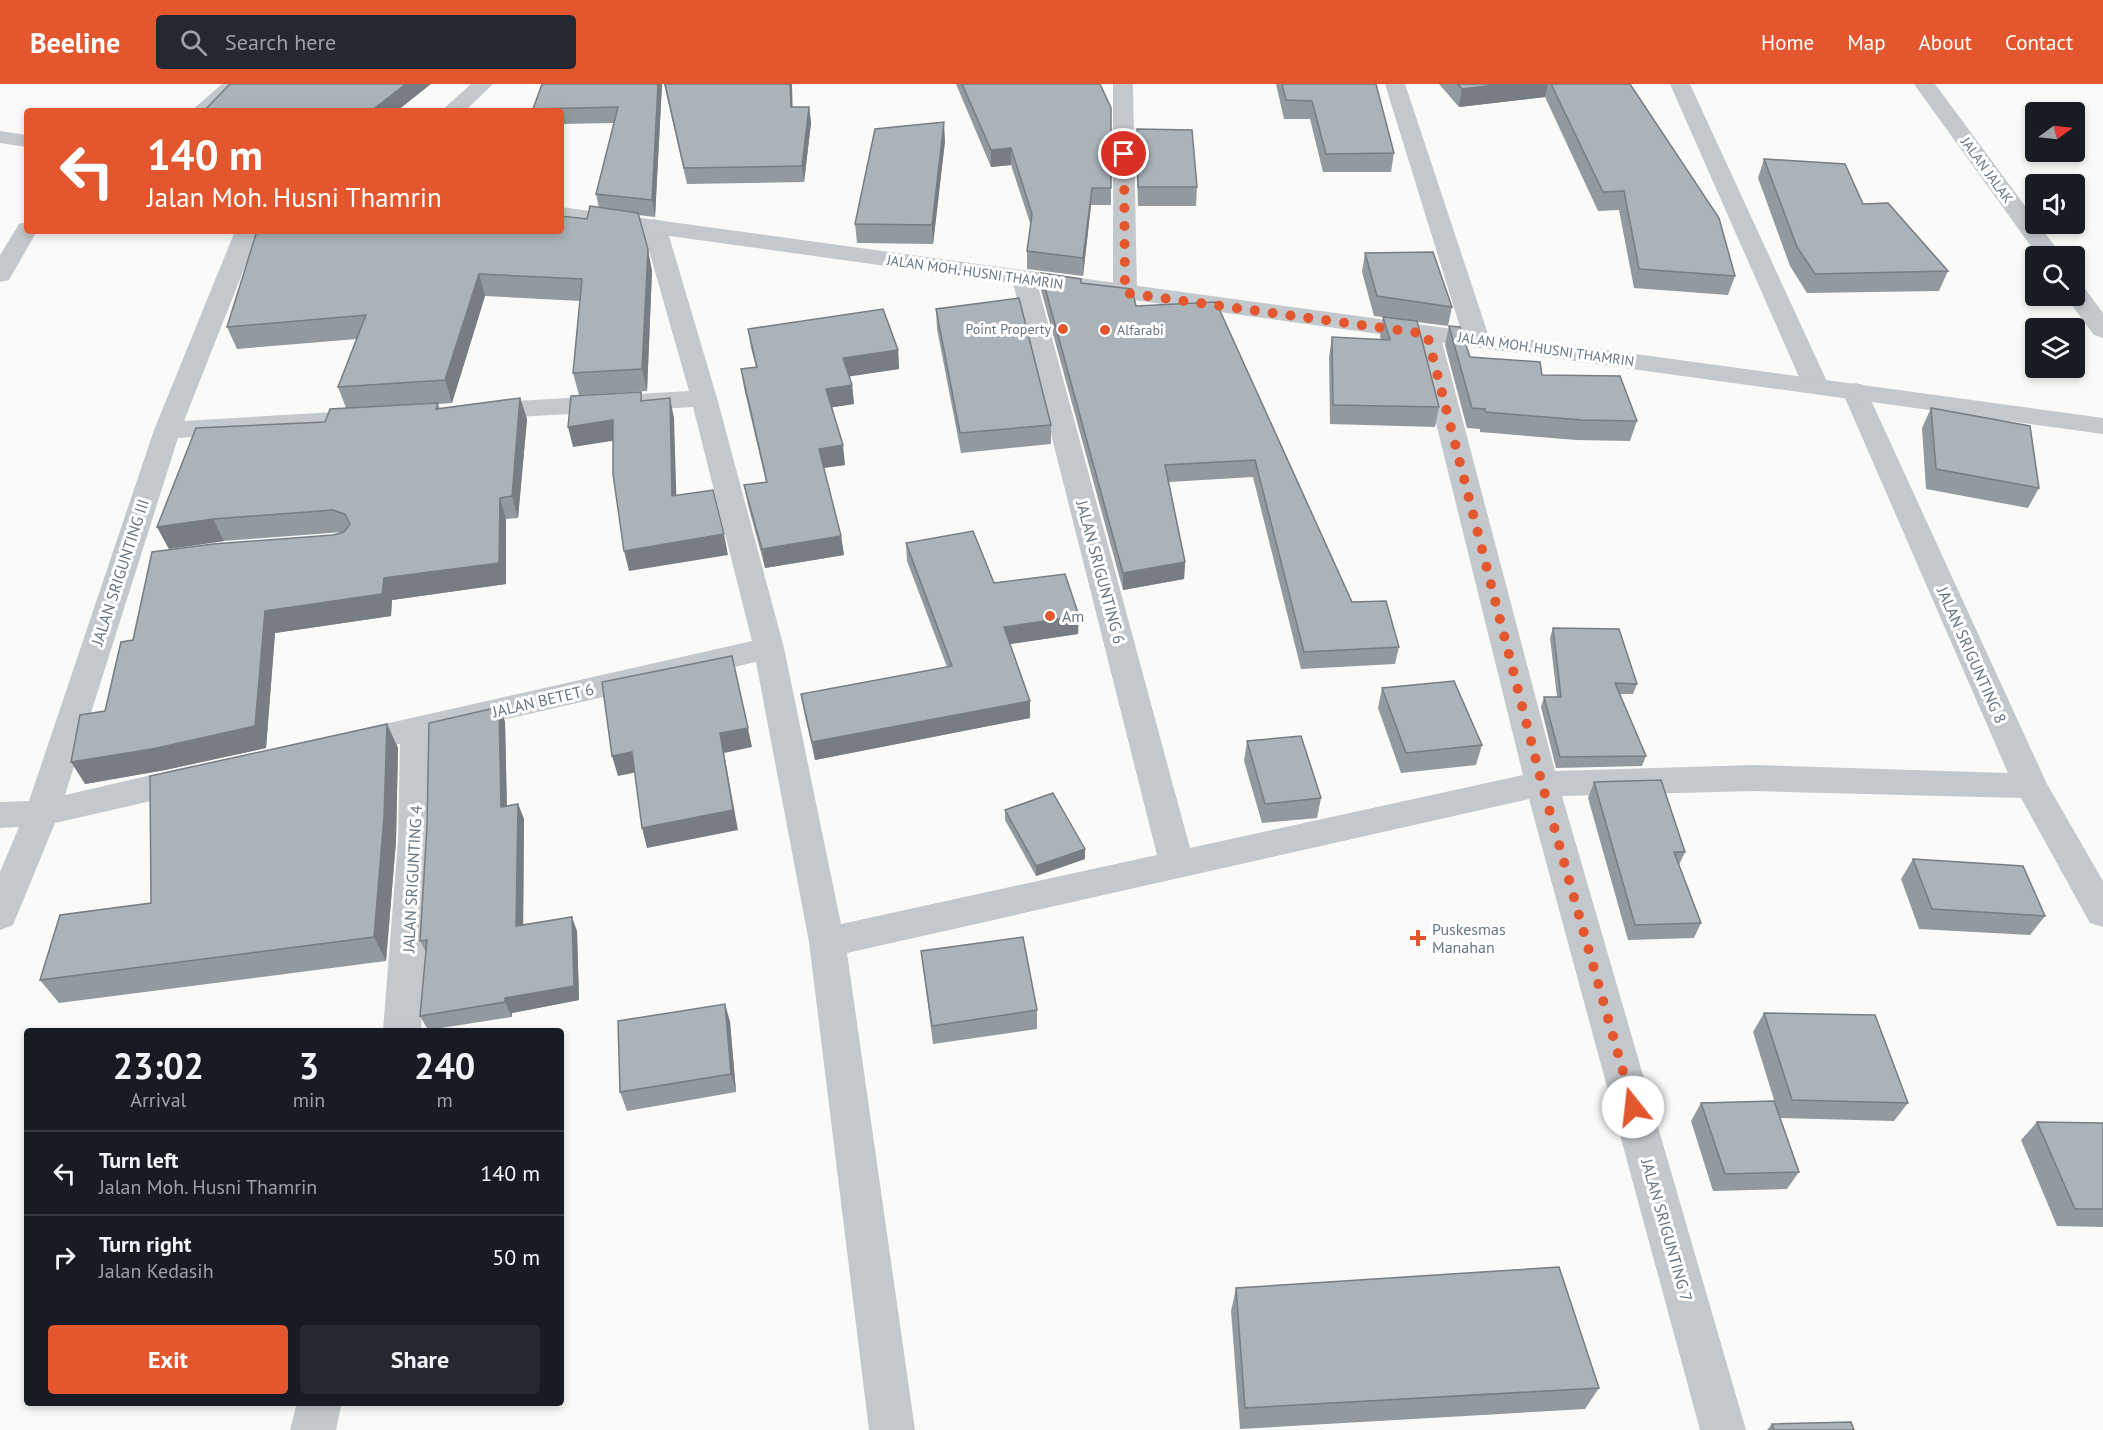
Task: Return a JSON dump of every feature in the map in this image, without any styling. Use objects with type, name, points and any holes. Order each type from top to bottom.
[{"type":"street","points":[[206,108],[235,84]]},
{"type":"street","points":[[455,108],[483,84]]},
{"type":"street","points":[[1123,84],[1125,293]]},
{"type":"street","points":[[1395,84],[1477,340]]},
{"type":"street","points":[[1680,84],[1816,386]]},
{"type":"street","name":"JALAN JALAK","points":[[1924,84],[2042,246]]},
{"type":"street","points":[[0,137],[24,141]]},
{"type":"street","name":"JALAN MOH. HUSNI THAMRIN","points":[[564,214],[2103,426]]},
{"type":"street","points":[[654,226],[704,398],[769,648],[827,942],[892,1430]]},
{"type":"street","points":[[0,275],[24,234]]},
{"type":"street","name":"JALAN SRIGUNTING III","points":[[0,915],[42,813],[167,430],[246,234]]},
{"type":"street","name":"JALAN SRIGUNTING 6","points":[[1024,279],[1177,865]]},
{"type":"street","points":[[2085,306],[2103,330]]},
{"type":"street","name":"JALAN SRIGUNTING 7","points":[[1427,334],[1542,784],[1723,1430]]},
{"type":"street","name":"JALAN SRIGUNTING 8","points":[[1855,391],[2031,786],[2103,914]]},
{"type":"street","points":[[453,413],[704,398]]},
{"type":"street","points":[[167,430],[394,417]]},
{"type":"street","points":[[122,567],[156,562]]},
{"type":"street","name":"JALAN BETET 6","points":[[315,751],[769,648]]},
{"type":"street","name":"JALAN SRIGUNTING 4","points":[[402,1028],[415,841],[417,728]]},
{"type":"street","points":[[0,814],[42,813],[224,772]]},
{"type":"street","points":[[827,942],[1542,784],[1754,778],[2031,786]]},
{"type":"street","points":[[314,1430],[319,1406]]},
{"type":"building","points":[[230,84],[406,84],[375,108],[207,108]]},
{"type":"building","points":[[542,84],[658,84],[652,200],[596,194],[618,107],[533,108]]},
{"type":"building","points":[[665,84],[790,84],[791,107],[809,107],[802,166],[684,168]]},
{"type":"building","points":[[962,84],[1100,84],[1111,108],[1111,188],[1092,188],[1083,258],[1027,251],[1032,214],[1011,148],[991,150]]},
{"type":"building","points":[[1282,84],[1376,84],[1394,153],[1326,154],[1312,101],[1286,100]]},
{"type":"building","points":[[1458,84],[1504,84],[1462,89]]},
{"type":"building","points":[[1551,84],[1630,84],[1719,218],[1735,276],[1639,269],[1624,191],[1603,192]]},
{"type":"building","points":[[944,122],[932,225],[855,224],[875,129]]},
{"type":"building","points":[[1137,129],[1192,130],[1197,187],[1138,187]]},
{"type":"building","points":[[1764,159],[1845,164],[1863,204],[1888,203],[1948,271],[1815,274],[1797,247]]},
{"type":"building","points":[[590,206],[638,213],[648,249],[642,369],[573,373],[582,279],[479,274],[445,380],[338,387],[366,315],[227,327],[256,234],[564,234],[564,216],[587,219]]},
{"type":"building","points":[[1433,252],[1452,307],[1377,296],[1365,253]]},
{"type":"building","points":[[1041,273],[1081,279],[1081,283],[1132,289],[1136,306],[1216,302],[1352,602],[1386,601],[1399,647],[1304,652],[1255,460],[1165,465],[1185,562],[1123,573]]},
{"type":"building","points":[[1019,298],[1051,425],[960,433],[936,309]]},
{"type":"building","points":[[883,309],[898,350],[843,358],[852,385],[826,389],[843,445],[819,449],[841,536],[762,549],[744,485],[767,482],[741,369],[757,367],[748,329]]},
{"type":"building","points":[[1383,317],[1417,321],[1439,407],[1333,405],[1332,337],[1390,340]]},
{"type":"building","points":[[1449,326],[1460,327],[1470,357],[1540,362],[1542,375],[1620,376],[1637,421],[1582,420],[1485,412],[1485,409],[1472,408]]},
{"type":"building","points":[[641,392],[641,401],[670,398],[672,496],[713,490],[724,534],[624,551],[613,474],[613,420],[568,427],[571,396]]},
{"type":"building","points":[[520,398],[512,496],[500,498],[499,563],[384,578],[382,594],[265,611],[255,726],[152,749],[71,762],[80,715],[105,711],[121,642],[133,640],[152,552],[213,544],[333,535],[344,532],[350,524],[345,514],[333,510],[213,519],[157,527],[196,428],[325,422],[330,409],[438,403],[436,409]]},
{"type":"building","points":[[1931,408],[2030,426],[2039,488],[1936,469]]},
{"type":"building","points":[[973,531],[994,583],[1065,574],[1079,616],[1004,627],[1030,701],[812,742],[801,694],[952,666],[906,543]]},
{"type":"building","points":[[1553,628],[1619,629],[1637,684],[1615,683],[1646,756],[1560,757],[1544,697],[1561,697]]},
{"type":"building","points":[[732,656],[748,728],[720,733],[733,810],[642,828],[632,752],[612,756],[602,682]]},
{"type":"building","points":[[1454,681],[1482,745],[1406,753],[1382,688]]},
{"type":"building","points":[[499,707],[501,807],[518,804],[516,926],[572,917],[574,986],[505,998],[505,1002],[420,1016],[427,940],[420,941],[427,826],[429,723]]},
{"type":"building","points":[[387,724],[384,817],[374,937],[40,980],[60,915],[151,903],[150,776]]},
{"type":"building","points":[[1301,736],[1321,798],[1265,804],[1247,741]]},
{"type":"building","points":[[1661,780],[1685,852],[1674,852],[1701,923],[1635,925],[1594,782]]},
{"type":"building","points":[[1053,793],[1085,849],[1036,866],[1005,810]]},
{"type":"building","points":[[1913,859],[2023,866],[2045,916],[1932,909]]},
{"type":"building","points":[[1023,937],[1037,1010],[932,1026],[921,951]]},
{"type":"building","points":[[725,1004],[731,1074],[620,1092],[618,1021]]},
{"type":"building","points":[[1764,1013],[1875,1015],[1908,1103],[1792,1100]]},
{"type":"building","points":[[1774,1101],[1799,1172],[1725,1174],[1701,1103]]},
{"type":"building","points":[[2037,1122],[2103,1123],[2103,1209],[2075,1209]]},
{"type":"building","points":[[1559,1267],[1599,1388],[1245,1408],[1236,1288]]},
{"type":"building","points":[[1851,1422],[1854,1430],[1774,1430],[1772,1424]]},
{"type":"place","name":"Point Property","points":[[1063,329]]},
{"type":"place","name":"Alfarabi","points":[[1105,330]]},
{"type":"place","name":"Am","points":[[1050,616]]},
{"type":"place","name":"Puskesmas Manahan","points":[[1418,938]]},
{"type":"route","points":[[1124,154],[1125,293],[1427,334],[1542,784],[1633,1107]]}]
